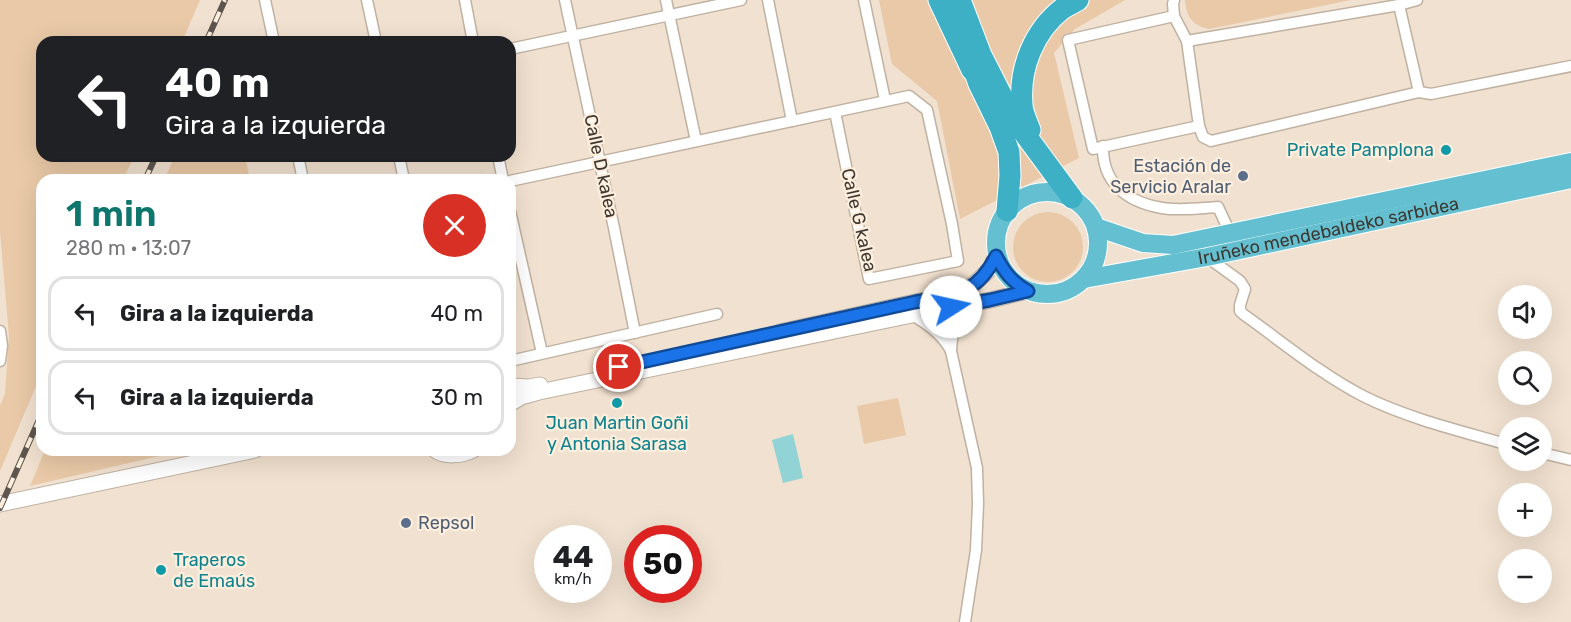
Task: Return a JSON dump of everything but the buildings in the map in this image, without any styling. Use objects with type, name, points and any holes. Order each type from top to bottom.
[{"type":"highway","points":[[939,0],[1000,127],[1009,152],[1010,176],[1007,211]]},
{"type":"highway","points":[[951,0],[979,84]]},
{"type":"highway","points":[[960,0],[981,55],[1012,118],[1072,198],[1090,215],[1096,226],[1097,255],[1092,268],[1084,279],[1072,288],[1058,294],[1042,295],[1015,284],[1005,273],[996,256],[999,226],[1007,211],[1020,199],[1037,193],[1055,192],[1072,198]]},
{"type":"highway","points":[[1038,153],[1022,106],[1022,76],[1030,51],[1043,28],[1062,9],[1078,0]]},
{"type":"highway","name":"Iruñeko mendebaldeko sarbidea","points":[[1096,226],[1143,243],[1173,245],[1571,162]]},
{"type":"highway","name":"Iruñeko mendebaldeko sarbidea","points":[[1084,279],[1207,257],[1571,179]]},
{"type":"main road","points":[[516,386],[529,387],[957,294],[973,285],[990,269],[996,256]]},
{"type":"main road","points":[[516,400],[539,392],[1028,291]]},
{"type":"main road","points":[[0,504],[227,456]]},
{"type":"street","points":[[265,0],[273,36]]},
{"type":"street","points":[[367,0],[375,36]]},
{"type":"street","points":[[465,0],[472,36]]},
{"type":"street","name":"Calle D kalea","points":[[565,0],[635,333]]},
{"type":"street","points":[[666,0],[696,141]]},
{"type":"street","points":[[516,48],[741,0]]},
{"type":"street","points":[[768,0],[792,121]]},
{"type":"street","points":[[516,180],[885,100],[864,0]]},
{"type":"street","points":[[1174,0],[1174,16],[1187,41],[1199,126],[1203,137],[1211,141],[1419,92],[1431,94],[1571,66]]},
{"type":"street","points":[[1187,41],[1417,0]]},
{"type":"street","points":[[1399,5],[1419,92]]},
{"type":"street","points":[[1174,16],[1068,40],[1094,149],[1199,126]]},
{"type":"street","name":"Calle G kalea","points":[[835,112],[870,279],[958,261],[927,110],[909,96],[885,100]]},
{"type":"street","points":[[1103,147],[1103,160],[1110,178],[1123,193],[1162,208],[1218,207],[1230,233]]},
{"type":"street","points":[[516,238],[542,354]]},
{"type":"street","points":[[1207,257],[1240,281],[1245,289],[1240,310],[1332,378],[1365,397],[1428,421],[1498,442]]},
{"type":"street","points":[[951,351],[952,336],[958,318],[970,303]]},
{"type":"street","points":[[516,360],[717,314]]},
{"type":"street","points":[[912,315],[928,324],[939,334],[951,351],[976,468],[978,504],[976,550],[965,622]]},
{"type":"street","points":[[0,331],[2,346],[0,361]]},
{"type":"street","points":[[1552,455],[1571,460]]},
{"type":"shaded area","points":[[0,0],[200,0],[185,36],[36,36],[36,162],[131,162],[126,174],[36,174],[36,386],[0,471],[0,406],[5,394],[9,336],[0,231]]},
{"type":"shaded area","points":[[879,0],[1125,0],[1075,29],[1054,53],[1079,158],[960,219],[937,101],[892,64]]},
{"type":"shaded area","points":[[1185,0],[1351,0],[1209,29],[1191,20]]},
{"type":"shaded area","points":[[172,162],[246,162],[249,174],[167,174]]},
{"type":"shaded area","points":[[1048,212],[1067,218],[1077,228],[1083,247],[1077,266],[1067,276],[1048,282],[1029,276],[1019,266],[1013,247],[1019,228],[1029,218]]},
{"type":"shaded area","points":[[898,398],[906,435],[864,444],[857,406]]},
{"type":"shaded area","points":[[42,456],[159,456],[30,486]]},
{"type":"water","points":[[793,434],[803,478],[783,483],[772,440]]},
{"type":"railway","points":[[209,36],[225,0]]},
{"type":"railway","points":[[148,174],[153,162]]},
{"type":"railway","points":[[0,508],[36,427]]},
{"type":"place","name":"Private Pamplona","points":[[1446,150]]},
{"type":"place","name":"Estación de Servicio Aralar","points":[[1243,176]]},
{"type":"place","name":"Juan Martin Goñi y Antonia Sarasa","points":[[617,403]]},
{"type":"place","name":"Repsol","points":[[406,523]]},
{"type":"place","name":"Traperos de Emaús","points":[[161,570]]},
{"type":"route","points":[[619,367],[957,294],[973,285],[990,269],[996,256],[1005,273],[1015,284],[1028,291],[951,307]]}]
